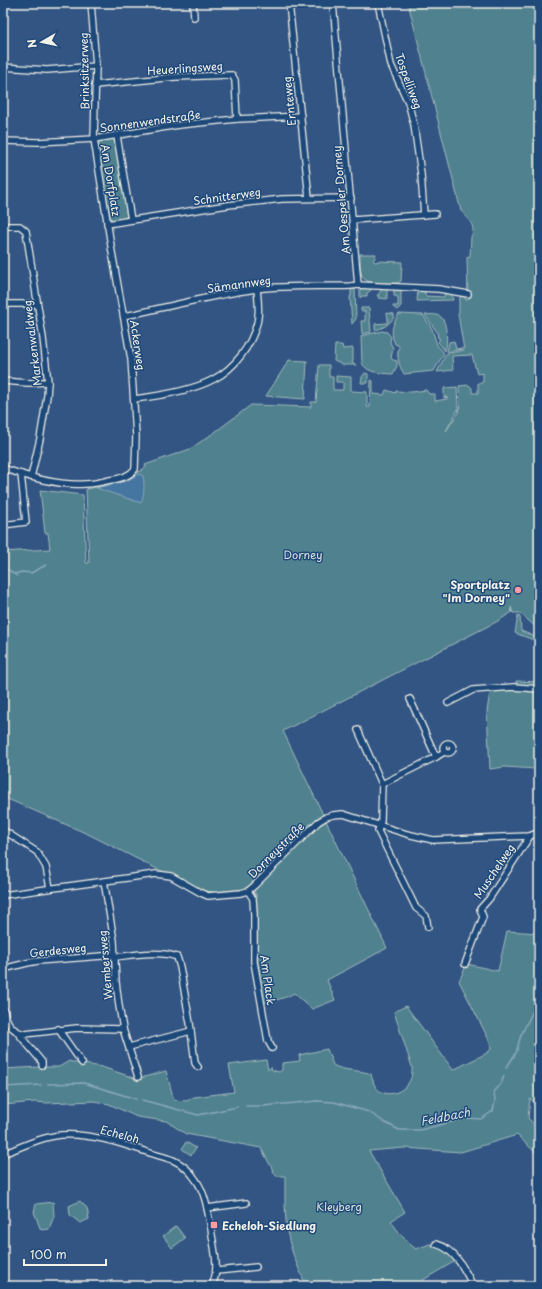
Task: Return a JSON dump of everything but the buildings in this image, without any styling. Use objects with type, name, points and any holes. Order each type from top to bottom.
[{"type":"street","name":"Brinksitzerweg","points":[[91,3],[96,66],[94,139]]},
{"type":"street","points":[[193,3],[194,16]]},
{"type":"street","name":"Ernteweg","points":[[289,3],[309,198]]},
{"type":"street","name":"Am Oespeler Dorney","points":[[333,3],[358,285]]},
{"type":"street","name":"Tospelliweg","points":[[378,3],[391,65],[411,111],[419,161],[424,215]]},
{"type":"street","points":[[3,67],[46,70],[96,66]]},
{"type":"street","name":"Heuerlingsweg","points":[[95,85],[175,77],[231,75],[235,80],[237,119]]},
{"type":"street","name":"Sonnenwendstraße","points":[[3,141],[38,142],[94,139],[179,125],[237,119],[301,116]]},
{"type":"street","name":"Am Dorfplatz","points":[[117,136],[131,220]]},
{"type":"street","name":"Am Dorfplatz","points":[[94,139],[107,224]]},
{"type":"street","name":"Schnitterweg","points":[[107,224],[228,205],[282,199],[351,198]]},
{"type":"street","points":[[353,220],[435,214]]},
{"type":"street","name":"Ackerweg","points":[[31,477],[58,482],[85,484],[119,478],[130,474],[135,469],[136,436],[131,359],[107,224]]},
{"type":"street","name":"Markenwaldweg","points":[[3,226],[20,226],[26,231],[48,382],[42,432],[31,477]]},
{"type":"street","points":[[358,285],[439,289],[468,294]]},
{"type":"street","name":"Sämannweg","points":[[124,316],[210,297],[257,289],[358,285]]},
{"type":"street","points":[[134,399],[167,394],[200,385],[214,380],[227,371],[240,358],[249,343],[257,322],[259,304],[257,289]]},
{"type":"street","points":[[3,304],[37,304]]},
{"type":"street","points":[[3,382],[48,382]]},
{"type":"street","points":[[3,468],[31,477]]},
{"type":"street","points":[[3,525],[26,522],[21,474]]},
{"type":"street","points":[[448,703],[473,690],[514,687],[539,689]]},
{"type":"street","points":[[410,699],[436,757]]},
{"type":"street","points":[[358,730],[382,784],[380,826],[378,831],[416,908],[426,916],[428,927]]},
{"type":"street","points":[[382,784],[444,752]]},
{"type":"street","name":"Dorneystraße","points":[[3,895],[156,874],[171,876],[208,896],[240,893],[248,891],[318,822],[333,815],[343,814],[407,834],[434,840],[530,836],[539,832]]},
{"type":"street","points":[[3,830],[37,852],[46,867],[50,888]]},
{"type":"street","name":"Muschelweg","points":[[466,964],[482,917],[480,909],[489,899],[530,836]]},
{"type":"street","name":"Wembersweg","points":[[104,881],[114,941],[117,990],[123,1029],[138,1077]]},
{"type":"street","name":"Am Plack","points":[[248,891],[253,899],[254,962],[256,978],[268,1041],[272,1048]]},
{"type":"street","name":"Gerdesweg","points":[[3,969],[38,961],[152,954],[177,957],[191,1031],[195,1063],[198,1066]]},
{"type":"street","points":[[3,1008],[6,1025],[17,1032],[42,1062],[42,1065]]},
{"type":"street","points":[[17,1032],[25,1034],[77,1028],[123,1029]]},
{"type":"street","points":[[58,1029],[82,1063]]},
{"type":"street","points":[[129,1047],[191,1031]]},
{"type":"street","name":"Echeloh","points":[[3,1154],[35,1141],[60,1135],[90,1136],[126,1145],[174,1161],[188,1170],[202,1188],[207,1208],[217,1271],[212,1286]]},
{"type":"street","points":[[207,1208],[246,1203]]},
{"type":"street","points":[[436,1244],[444,1247],[457,1260],[473,1286]]},
{"type":"street","points":[[217,1271],[256,1267]]},
{"type":"green space","name":"Dorney","points":[[408,3],[539,3],[539,630],[520,613],[513,613],[511,607],[512,612],[498,621],[283,731],[387,948],[327,980],[335,1000],[312,1009],[294,993],[283,998],[263,1003],[256,961],[257,911],[256,894],[253,890],[246,889],[216,892],[203,891],[90,835],[3,797],[3,552],[50,549],[48,533],[45,533],[40,490],[83,495],[86,563],[89,563],[86,489],[127,480],[146,467],[145,465],[190,449],[251,405],[311,407],[311,402],[316,402],[319,365],[329,365],[329,377],[333,377],[333,390],[343,390],[343,382],[336,382],[336,376],[351,377],[351,391],[367,392],[367,407],[370,407],[371,380],[373,381],[373,394],[384,395],[386,390],[396,393],[396,391],[412,392],[426,390],[429,394],[435,394],[435,401],[447,399],[447,397],[444,398],[444,388],[457,387],[458,409],[446,431],[458,413],[460,404],[459,386],[469,385],[472,388],[472,393],[478,393],[478,383],[483,382],[483,373],[477,374],[472,355],[452,356],[453,370],[437,372],[446,354],[464,350],[458,314],[459,301],[462,293],[466,300],[468,299],[467,257],[470,256],[473,230],[471,223],[461,211]]},
{"type":"green space","points":[[112,139],[116,141],[119,168],[122,170],[120,172],[123,190],[125,190],[124,194],[128,212],[126,218],[114,220],[109,218],[98,146],[102,141]]},
{"type":"green space","points":[[360,254],[376,254],[373,260],[375,262],[402,262],[401,281],[397,283],[378,283],[364,279],[360,265]]},
{"type":"green space","points":[[360,288],[371,288],[371,290],[367,293],[367,296],[362,296],[360,298]]},
{"type":"green space","points":[[383,288],[388,288],[387,299],[379,298],[379,296],[377,296]]},
{"type":"green space","points":[[394,288],[401,289],[401,306],[397,310],[393,307],[398,306],[398,297],[394,296]]},
{"type":"green space","points":[[351,289],[355,289],[356,319],[352,324],[350,297]]},
{"type":"green space","points":[[418,290],[425,290],[425,296],[444,297],[445,292],[447,292],[451,295],[453,300],[417,301]]},
{"type":"green space","points":[[361,308],[369,308],[371,332],[362,334],[361,321],[365,321],[365,311],[361,311]]},
{"type":"green space","points":[[387,313],[394,314],[391,322],[375,330],[375,324],[387,323]]},
{"type":"green space","points":[[399,314],[423,315],[432,329],[437,345],[444,353],[434,371],[404,374],[398,360],[399,348],[398,345],[395,344],[392,332],[393,325]]},
{"type":"green space","points":[[431,314],[439,316],[443,319],[446,333],[445,351],[438,342],[440,339],[438,338],[437,332],[425,315]]},
{"type":"green space","points":[[382,331],[387,332],[391,337],[390,342],[393,348],[391,358],[397,361],[397,366],[393,374],[372,371],[365,367],[362,363],[361,336]]},
{"type":"green space","points":[[454,341],[456,349],[462,349],[447,352],[449,342]]},
{"type":"green space","points":[[335,345],[342,345],[343,349],[353,348],[352,363],[356,365],[343,365],[334,361]]},
{"type":"green space","points":[[289,360],[307,361],[305,399],[266,396]]},
{"type":"green space","points":[[365,373],[368,374],[368,383],[361,383],[362,377]]},
{"type":"green space","points":[[518,615],[520,617],[521,631],[539,638],[539,642],[515,633]]},
{"type":"green space","points":[[516,681],[539,682],[539,770],[505,767],[490,769],[487,712],[490,691],[516,690]]},
{"type":"green space","name":"Kleyberg","points":[[507,931],[539,933],[539,1105],[530,1099],[528,1118],[539,1129],[539,1156],[517,1135],[461,1152],[404,1148],[369,1151],[405,1212],[391,1221],[399,1232],[408,1243],[416,1249],[430,1244],[436,1244],[457,1260],[423,1280],[426,1286],[306,1286],[294,1258],[287,1230],[285,1212],[285,1176],[276,1176],[261,1148],[186,1134],[166,1121],[137,1117],[109,1104],[94,1101],[47,1103],[35,1102],[3,1105],[3,1069],[59,1067],[69,1061],[102,1067],[137,1079],[166,1071],[174,1100],[187,1101],[194,1097],[234,1092],[229,1065],[266,1060],[268,1070],[271,1067],[272,1070],[279,1072],[282,1070],[282,1063],[300,1061],[299,1055],[327,1049],[333,1065],[342,1069],[361,1071],[371,1074],[374,1084],[378,1090],[387,1094],[397,1092],[406,1086],[412,1073],[412,1067],[394,1012],[406,1006],[453,1070],[487,1053],[491,1049],[490,1042],[459,981],[467,964],[498,971]]},
{"type":"green space","points":[[186,1142],[196,1148],[191,1155],[182,1149]]},
{"type":"green space","points":[[80,1201],[87,1208],[89,1219],[80,1223],[70,1215],[69,1206]]},
{"type":"green space","points":[[53,1202],[54,1216],[49,1229],[42,1230],[34,1212],[36,1204]]},
{"type":"green space","points":[[176,1226],[185,1238],[172,1248],[163,1236]]},
{"type":"water","points":[[139,474],[143,476],[144,483],[141,503],[96,488],[126,481]]},
{"type":"waterway","points":[[14,574],[22,572],[31,573],[46,565]]},
{"type":"waterway","points":[[7,569],[17,576]]},
{"type":"waterway","name":"Feldbach","points":[[506,1068],[516,1053],[521,1035],[539,999]]},
{"type":"waterway","name":"Feldbach","points":[[246,1106],[317,1101],[334,1102],[369,1112],[399,1130],[420,1130],[467,1118],[481,1119],[493,1111],[495,1101],[494,1092],[501,1084],[504,1076]]},
{"type":"waterway","name":"Feldbach","points":[[48,1084],[84,1083],[136,1099]]},
{"type":"waterway","name":"Feldbach","points":[[3,1087],[41,1085]]},
{"type":"waterway","name":"Feldbach","points":[[142,1100],[198,1115],[237,1107]]},
{"type":"place","name":"Sportplatz \"Im Dorney\"","points":[[518,590]]},
{"type":"place","name":"Echeloh-Siedlung","points":[[214,1225]]}]
